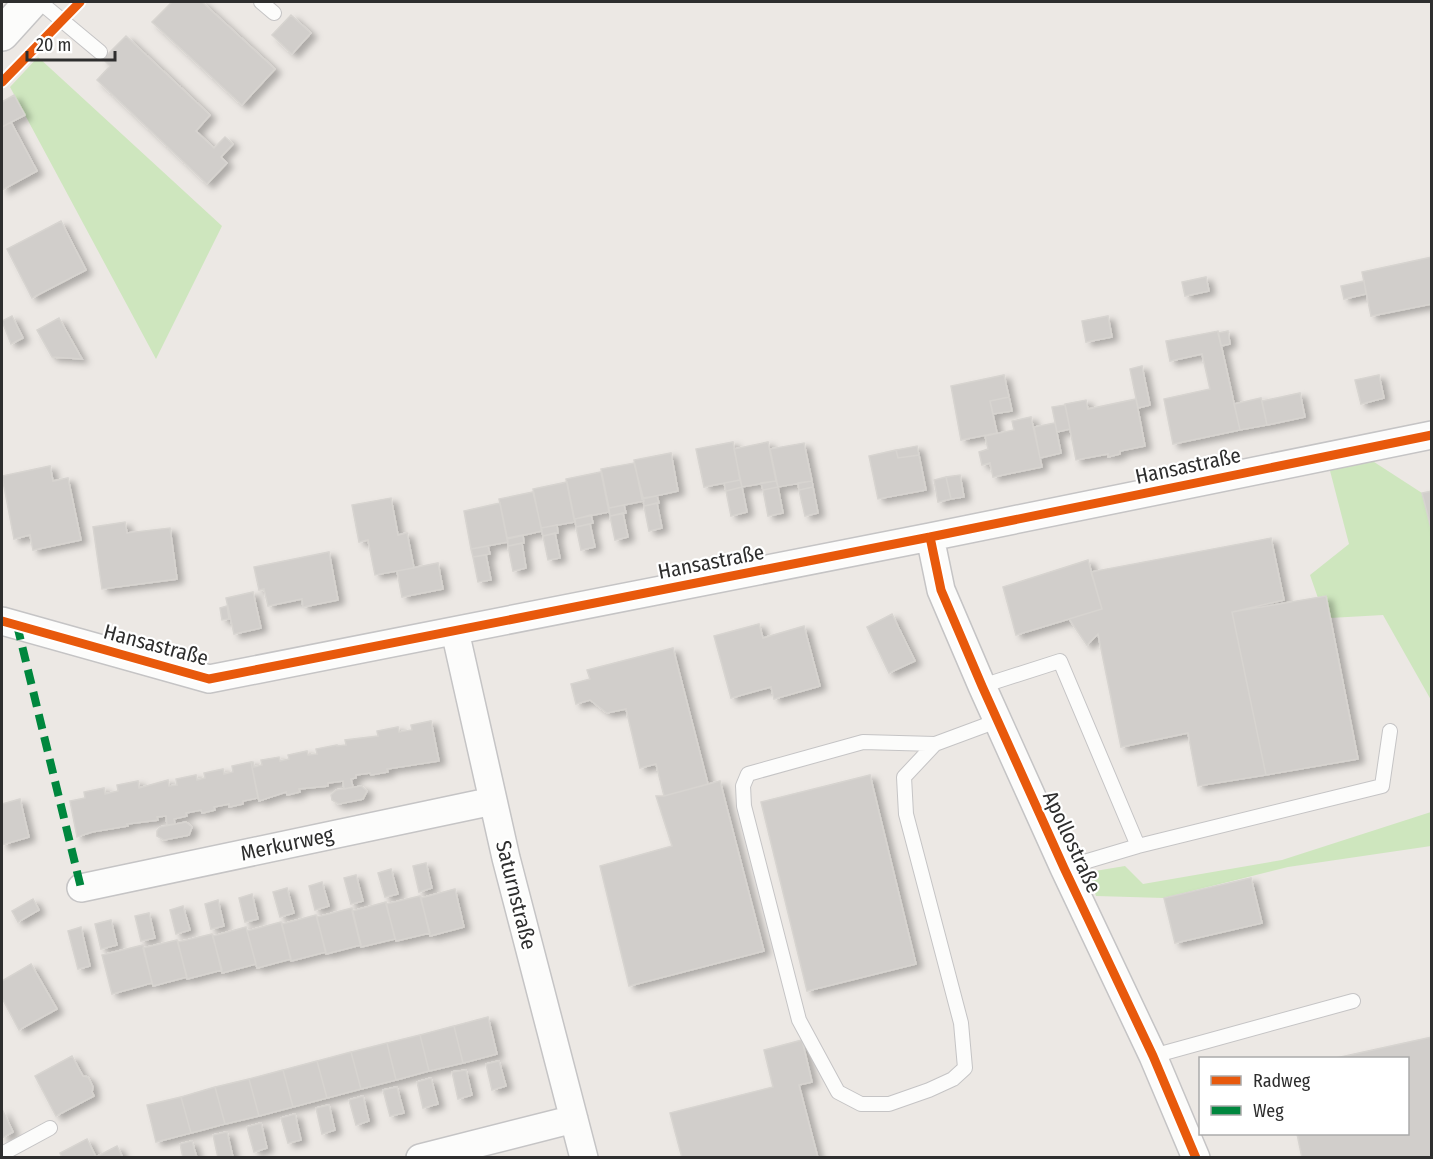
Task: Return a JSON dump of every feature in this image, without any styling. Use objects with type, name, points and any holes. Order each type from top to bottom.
[{"type":"street","points":[[2,34],[31,2]]},
{"type":"street","name":"Hansastraße","points":[[2,621],[209,679],[930,537],[1431,435]]},
{"type":"street","name":"Apollostraße","points":[[930,537],[941,590],[982,686],[1064,868],[1153,1056],[1196,1158]]},
{"type":"street","name":"Saturnstraße","points":[[455,631],[493,801],[584,1158]]},
{"type":"street","name":"Merkurweg","points":[[81,888],[493,801]]},
{"type":"street","points":[[420,1158],[574,1119]]},
{"type":"lane","points":[[40,2],[100,52]]},
{"type":"lane","points":[[261,2],[274,13]]},
{"type":"lane","points":[[982,686],[1060,660],[1138,846]]},
{"type":"lane","points":[[935,744],[904,777],[906,814],[961,1023],[965,1068],[953,1079],[889,1104],[861,1104],[838,1092],[799,1020],[744,806],[743,786],[748,774],[863,742],[935,744],[997,721]]},
{"type":"lane","points":[[1064,868],[1138,846],[1382,786],[1390,731]]},
{"type":"lane","points":[[1153,1056],[1353,1001]]},
{"type":"lane","points":[[2,1154],[50,1128]]},
{"type":"green space","points":[[38,57],[222,226],[156,359],[10,87]]},
{"type":"green space","points":[[1371,460],[1422,493],[1432,532],[1431,700],[1383,615],[1330,618],[1318,598],[1310,575],[1349,544],[1328,463]]},
{"type":"green space","points":[[1431,812],[1431,846],[1288,867],[1164,898],[1096,896],[1089,872],[1125,866],[1143,884],[1282,860]]},
{"type":"building","points":[[172,2],[202,2],[275,69],[242,105],[152,22]]},
{"type":"building","points":[[291,15],[311,33],[292,54],[272,35]]},
{"type":"building","points":[[126,36],[210,115],[196,131],[214,148],[225,137],[233,144],[221,157],[227,163],[207,184],[97,80],[110,66],[103,59]]},
{"type":"building","points":[[14,95],[25,115],[2,127],[2,102]]},
{"type":"building","points":[[11,122],[37,171],[2,190],[2,127]]},
{"type":"building","points":[[61,221],[86,270],[32,298],[7,249]]},
{"type":"building","points":[[1432,257],[1432,304],[1371,316],[1362,272]]},
{"type":"building","points":[[1206,277],[1209,291],[1185,296],[1182,282]]},
{"type":"building","points":[[1364,281],[1366,294],[1344,299],[1341,286]]},
{"type":"building","points":[[12,316],[23,338],[11,344],[2,321]]},
{"type":"building","points":[[1108,316],[1112,337],[1086,342],[1082,321]]},
{"type":"building","points":[[59,318],[82,359],[52,357],[37,330]]},
{"type":"building","points":[[1218,331],[1240,430],[1173,444],[1164,399],[1210,389],[1202,354],[1170,361],[1166,341]]},
{"type":"building","points":[[1228,331],[1230,344],[1221,346],[1218,333]]},
{"type":"building","points":[[1142,366],[1150,405],[1138,408],[1130,369]]},
{"type":"building","points":[[1004,375],[1009,397],[990,401],[997,433],[961,440],[951,386]]},
{"type":"building","points":[[1379,375],[1384,398],[1361,404],[1355,380]]},
{"type":"building","points":[[1300,393],[1305,417],[1267,425],[1262,401]]},
{"type":"building","points":[[1009,397],[1012,411],[993,414],[990,401]]},
{"type":"building","points":[[1261,398],[1267,425],[1240,430],[1234,404]]},
{"type":"building","points":[[1136,399],[1145,446],[1120,451],[1120,454],[1108,457],[1108,454],[1076,460],[1065,404],[1086,400],[1088,409]]},
{"type":"building","points":[[1065,405],[1070,429],[1057,432],[1052,407]]},
{"type":"building","points":[[1031,417],[1042,467],[993,477],[990,463],[982,465],[979,452],[988,449],[985,436],[1014,430],[1012,421]]},
{"type":"building","points":[[1055,423],[1061,453],[1040,458],[1034,427]]},
{"type":"building","points":[[733,442],[740,480],[704,487],[696,449]]},
{"type":"building","points":[[768,442],[776,481],[742,487],[734,449]]},
{"type":"building","points":[[804,443],[812,481],[778,487],[770,449]]},
{"type":"building","points":[[917,446],[919,455],[898,458],[896,450]]},
{"type":"building","points":[[896,450],[898,458],[919,455],[926,490],[878,499],[869,456]]},
{"type":"building","points":[[671,453],[678,491],[642,499],[634,460]]},
{"type":"building","points":[[634,463],[644,501],[609,508],[601,469]]},
{"type":"building","points":[[50,466],[53,481],[68,478],[81,540],[33,550],[30,535],[14,539],[2,476]]},
{"type":"building","points":[[601,472],[609,512],[574,519],[566,479]]},
{"type":"building","points":[[960,475],[964,497],[951,499],[946,477]]},
{"type":"building","points":[[946,477],[951,499],[938,502],[934,480]]},
{"type":"building","points":[[740,480],[742,487],[726,491],[724,483]]},
{"type":"building","points":[[776,481],[778,487],[763,490],[761,483]]},
{"type":"building","points":[[812,481],[813,487],[799,490],[798,483]]},
{"type":"building","points":[[567,482],[575,522],[541,528],[533,489]]},
{"type":"building","points":[[742,487],[747,512],[731,516],[726,491]]},
{"type":"building","points":[[778,487],[783,513],[768,516],[763,490]]},
{"type":"building","points":[[813,487],[818,513],[805,516],[799,490]]},
{"type":"building","points":[[1432,491],[1432,532],[1422,493]]},
{"type":"building","points":[[533,492],[542,531],[507,539],[499,499]]},
{"type":"building","points":[[657,496],[659,503],[644,506],[643,498]]},
{"type":"building","points":[[391,498],[398,535],[407,533],[414,568],[375,575],[368,540],[359,542],[352,505]]},
{"type":"building","points":[[500,503],[508,542],[471,549],[464,511]]},
{"type":"building","points":[[657,503],[662,528],[649,531],[644,506]]},
{"type":"building","points":[[624,505],[626,513],[610,516],[609,508]]},
{"type":"building","points":[[623,513],[628,537],[615,540],[610,516]]},
{"type":"building","points":[[591,515],[593,523],[576,527],[575,519]]},
{"type":"building","points":[[125,522],[127,533],[170,528],[177,579],[102,589],[93,527]]},
{"type":"building","points":[[590,524],[595,547],[581,550],[576,527]]},
{"type":"building","points":[[557,525],[558,533],[543,536],[541,528]]},
{"type":"building","points":[[555,533],[560,558],[548,560],[543,536]]},
{"type":"building","points":[[523,535],[524,543],[508,546],[507,538]]},
{"type":"building","points":[[1271,538],[1284,600],[1232,612],[1266,775],[1198,786],[1188,733],[1121,747],[1098,634],[1087,645],[1069,619],[1102,609],[1091,572]]},
{"type":"building","points":[[522,543],[526,568],[513,571],[508,546]]},
{"type":"building","points":[[488,546],[490,554],[473,557],[471,549]]},
{"type":"building","points":[[329,552],[338,600],[303,607],[302,599],[268,606],[264,589],[259,590],[254,567]]},
{"type":"building","points":[[486,555],[491,580],[478,582],[473,557]]},
{"type":"building","points":[[1088,560],[1102,609],[1016,635],[1003,587]]},
{"type":"building","points":[[438,563],[443,589],[402,597],[397,571]]},
{"type":"building","points":[[253,592],[261,628],[234,634],[226,598]]},
{"type":"building","points":[[1326,596],[1358,759],[1266,775],[1232,612]]},
{"type":"building","points":[[227,606],[229,619],[222,620],[220,608]]},
{"type":"building","points":[[892,614],[915,661],[889,673],[867,627]]},
{"type":"building","points":[[759,624],[763,638],[804,626],[820,686],[774,699],[771,687],[731,698],[714,636]]},
{"type":"building","points":[[673,648],[708,784],[664,796],[656,764],[640,768],[626,709],[607,713],[590,700],[576,704],[571,684],[590,679],[587,670]]},
{"type":"building","points":[[431,721],[439,761],[387,769],[388,772],[371,775],[370,773],[356,775],[356,778],[351,779],[353,787],[344,789],[343,781],[328,783],[328,786],[299,789],[300,792],[287,795],[286,792],[259,801],[251,762],[254,767],[262,765],[261,760],[279,757],[280,761],[289,759],[288,755],[307,751],[308,755],[317,754],[316,749],[346,745],[345,740],[378,736],[377,731],[398,727],[399,732],[412,730],[411,725]]},
{"type":"building","points":[[251,762],[258,798],[229,807],[229,804],[214,807],[215,810],[202,813],[201,810],[186,813],[187,816],[174,819],[175,824],[167,825],[166,816],[157,817],[158,820],[127,824],[128,826],[77,837],[70,801],[85,798],[84,792],[104,788],[105,794],[118,791],[117,785],[138,781],[139,788],[168,780],[169,786],[177,785],[176,779],[196,775],[197,780],[205,778],[204,773],[223,769],[224,774],[233,772],[232,766]]},
{"type":"building","points":[[870,775],[916,964],[807,991],[761,802]]},
{"type":"building","points":[[720,781],[764,951],[629,986],[600,866],[672,846],[656,796],[664,796]]},
{"type":"building","points":[[361,786],[367,791],[363,799],[339,804],[332,800],[331,795],[336,790]]},
{"type":"building","points":[[20,799],[29,837],[2,845],[2,804]]},
{"type":"building","points":[[186,822],[192,827],[189,835],[164,840],[157,836],[160,827]]},
{"type":"building","points":[[426,863],[432,888],[419,892],[413,866]]},
{"type":"building","points":[[391,869],[398,894],[385,897],[378,873]]},
{"type":"building","points":[[356,875],[363,901],[351,904],[344,878]]},
{"type":"building","points":[[1251,878],[1262,923],[1175,943],[1164,898]]},
{"type":"building","points":[[322,882],[329,906],[315,910],[309,886]]},
{"type":"building","points":[[287,888],[294,913],[280,917],[273,892]]},
{"type":"building","points":[[455,889],[464,927],[430,936],[421,898]]},
{"type":"building","points":[[252,894],[258,919],[245,922],[239,898]]},
{"type":"building","points":[[420,896],[430,933],[396,941],[386,904]]},
{"type":"building","points":[[33,899],[39,910],[18,922],[12,911]]},
{"type":"building","points":[[218,900],[224,926],[211,929],[205,904]]},
{"type":"building","points":[[386,902],[395,939],[361,947],[352,911]]},
{"type":"building","points":[[183,906],[190,930],[176,934],[170,910]]},
{"type":"building","points":[[352,908],[361,945],[326,954],[317,917]]},
{"type":"building","points":[[149,913],[155,938],[141,941],[135,916]]},
{"type":"building","points":[[316,915],[326,952],[291,961],[282,924]]},
{"type":"building","points":[[111,920],[117,945],[101,949],[95,924]]},
{"type":"building","points":[[281,922],[291,959],[257,968],[247,931]]},
{"type":"building","points":[[81,927],[90,966],[78,969],[68,931]]},
{"type":"building","points":[[246,927],[256,964],[222,973],[213,936]]},
{"type":"building","points":[[212,934],[222,970],[187,979],[178,942]]},
{"type":"building","points":[[177,940],[187,977],[153,986],[143,948]]},
{"type":"building","points":[[143,945],[152,983],[112,994],[102,955]]},
{"type":"building","points":[[31,964],[57,1009],[19,1030],[2,998],[2,981]]},
{"type":"building","points":[[488,1017],[497,1054],[463,1063],[454,1026]]},
{"type":"building","points":[[454,1026],[463,1063],[429,1071],[420,1035]]},
{"type":"building","points":[[420,1035],[429,1071],[396,1080],[387,1043]]},
{"type":"building","points":[[1432,1037],[1432,1158],[1302,1158],[1297,1135],[1409,1135],[1409,1057],[1341,1057]]},
{"type":"building","points":[[802,1040],[812,1082],[799,1085],[818,1158],[682,1158],[670,1113],[773,1087],[764,1050]]},
{"type":"building","points":[[387,1043],[396,1080],[361,1089],[351,1052]]},
{"type":"building","points":[[351,1052],[361,1089],[327,1098],[317,1061]]},
{"type":"building","points":[[72,1056],[83,1076],[88,1077],[94,1096],[56,1116],[35,1076]]},
{"type":"building","points":[[317,1061],[327,1098],[293,1107],[283,1070]]},
{"type":"building","points":[[499,1061],[506,1086],[492,1090],[486,1064]]},
{"type":"building","points":[[283,1070],[293,1107],[259,1116],[249,1079]]},
{"type":"building","points":[[466,1070],[472,1095],[458,1099],[452,1072]]},
{"type":"building","points":[[431,1078],[438,1104],[423,1108],[417,1082]]},
{"type":"building","points":[[249,1079],[259,1116],[225,1124],[215,1087]]},
{"type":"building","points":[[215,1087],[225,1124],[191,1133],[181,1097]]},
{"type":"building","points":[[397,1087],[404,1113],[390,1116],[383,1090]]},
{"type":"building","points":[[363,1096],[369,1121],[356,1125],[349,1100]]},
{"type":"building","points":[[181,1097],[191,1133],[156,1142],[147,1105]]},
{"type":"building","points":[[329,1105],[335,1130],[322,1134],[316,1108]]},
{"type":"building","points":[[2,1109],[13,1132],[2,1138]]},
{"type":"building","points":[[295,1114],[301,1140],[288,1143],[281,1118]]},
{"type":"building","points":[[261,1123],[267,1148],[254,1152],[247,1127]]},
{"type":"building","points":[[227,1132],[233,1157],[218,1158],[213,1135]]},
{"type":"building","points":[[87,1139],[96,1157],[117,1146],[123,1158],[62,1158],[60,1153]]},
{"type":"building","points":[[192,1141],[197,1158],[183,1158],[180,1144]]},
{"type":"marked path","points":[[17,625],[81,888]]},
{"type":"cycle path","points":[[2,82],[80,2]]},
{"type":"cycle path","points":[[2,621],[209,679],[930,537],[1432,435]]},
{"type":"cycle path","points":[[930,537],[941,590],[982,686],[1064,868],[1153,1056],[1196,1158]]}]
